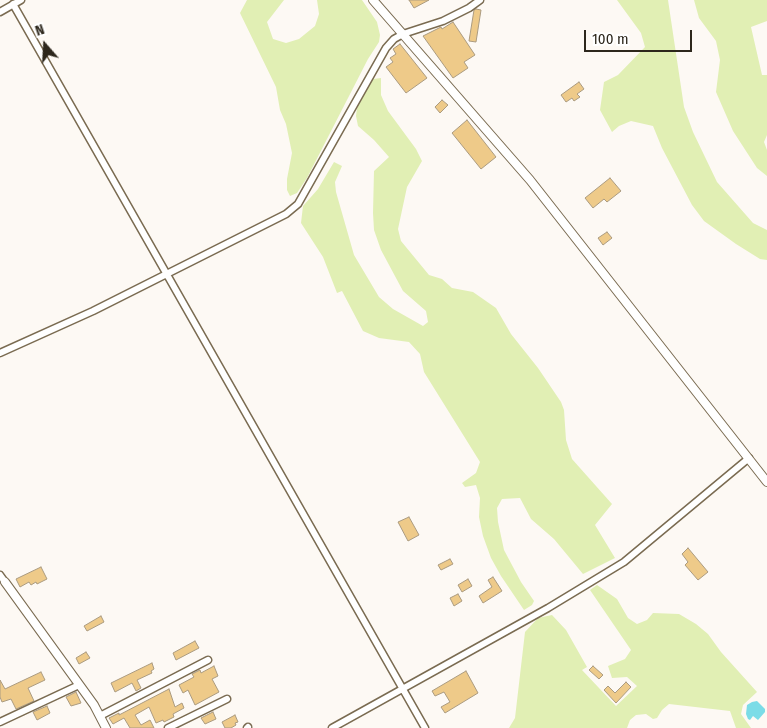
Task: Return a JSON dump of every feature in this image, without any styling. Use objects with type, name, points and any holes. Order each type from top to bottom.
[{"type":"street","points":[[0,12],[21,0]]},
{"type":"street","points":[[373,0],[530,180],[767,482]]},
{"type":"street","points":[[0,353],[93,311],[286,214],[298,204],[386,48],[394,39],[403,34],[444,21],[480,0]]},
{"type":"street","points":[[13,4],[425,728]]},
{"type":"street","points":[[332,728],[548,608],[624,562],[748,458]]},
{"type":"street","points":[[2,578],[79,685],[106,728]]},
{"type":"street","points":[[100,716],[208,660]]},
{"type":"street","points":[[0,722],[79,685]]},
{"type":"street","points":[[168,728],[227,699]]},
{"type":"green space","points":[[247,0],[284,0],[267,22],[273,39],[286,43],[299,39],[315,26],[319,14],[317,0],[362,0],[377,22],[380,35],[379,42],[368,59],[307,178],[297,193],[290,196],[287,190],[287,179],[292,153],[286,124],[280,110],[276,87],[240,13]]},
{"type":"green space","points":[[617,0],[668,0],[684,107],[693,132],[717,182],[753,223],[767,230],[767,260],[760,259],[704,221],[692,205],[662,148],[653,126],[631,121],[619,126],[612,132],[600,110],[604,82],[618,75],[645,47],[641,33]]},
{"type":"green space","points":[[694,0],[767,0],[767,21],[751,27],[762,75],[767,75],[767,135],[764,142],[767,150],[767,176],[757,168],[733,131],[716,92],[720,60],[716,41],[699,18]]},
{"type":"green space","points":[[381,78],[381,95],[388,111],[416,149],[422,161],[407,187],[398,229],[401,241],[429,275],[442,279],[452,288],[473,292],[496,308],[511,334],[538,368],[561,402],[564,410],[566,440],[572,459],[612,504],[595,525],[615,558],[583,574],[554,539],[531,519],[520,498],[502,499],[497,508],[504,550],[521,582],[534,601],[532,605],[524,610],[491,558],[479,517],[480,498],[476,485],[465,487],[462,483],[476,473],[480,462],[424,372],[420,354],[409,342],[379,338],[363,331],[342,291],[337,293],[323,257],[301,223],[303,206],[318,189],[334,162],[342,166],[335,182],[336,192],[354,255],[379,297],[393,309],[423,326],[428,322],[426,311],[403,291],[381,250],[374,230],[374,171],[389,157],[358,126],[356,116],[357,108],[373,79]]},
{"type":"green space","points":[[597,585],[617,599],[628,618],[637,624],[647,620],[653,613],[679,614],[708,634],[721,652],[757,692],[743,705],[741,714],[751,728],[736,728],[730,711],[669,704],[657,718],[653,719],[646,714],[636,715],[630,720],[627,728],[509,728],[515,718],[525,632],[538,618],[552,615],[566,630],[587,667],[582,670],[616,706],[637,686],[627,677],[612,678],[608,666],[625,659],[631,650],[590,590]]},
{"type":"water","points":[[757,701],[765,709],[765,712],[758,720],[753,716],[750,720],[746,714],[747,705]]},
{"type":"building","points":[[409,0],[429,0],[414,8]]},
{"type":"building","points":[[474,10],[481,10],[476,42],[469,41]]},
{"type":"building","points":[[453,22],[475,55],[464,62],[468,68],[453,78],[423,36],[441,27],[442,29]]},
{"type":"building","points":[[400,44],[427,78],[406,93],[386,67],[393,62],[390,58],[396,54],[393,49]]},
{"type":"building","points":[[579,82],[584,89],[577,94],[580,97],[574,101],[572,98],[566,102],[561,95]]},
{"type":"building","points":[[442,100],[448,105],[440,113],[435,107]]},
{"type":"building","points":[[467,120],[496,157],[481,169],[452,133]]},
{"type":"building","points":[[610,178],[621,191],[607,202],[604,199],[593,208],[585,198]]},
{"type":"building","points":[[607,232],[612,238],[603,245],[598,238]]},
{"type":"building","points":[[409,517],[419,535],[408,541],[398,522]]},
{"type":"building","points":[[688,548],[708,572],[698,580],[685,565],[688,562],[682,554]]},
{"type":"building","points":[[450,559],[453,564],[441,570],[438,565]]},
{"type":"building","points":[[41,567],[47,579],[31,585],[29,582],[20,587],[16,579]]},
{"type":"building","points":[[493,577],[502,591],[483,603],[479,596],[492,587],[488,580]]},
{"type":"building","points":[[468,579],[472,586],[462,592],[458,585]]},
{"type":"building","points":[[458,594],[462,601],[454,606],[450,598]]},
{"type":"building","points":[[101,616],[104,622],[87,631],[84,626]]},
{"type":"building","points":[[195,641],[199,648],[176,660],[173,653]]},
{"type":"building","points":[[86,652],[90,658],[79,664],[76,658]]},
{"type":"building","points":[[152,663],[154,669],[151,671],[152,673],[137,680],[141,688],[136,691],[132,683],[115,692],[111,683]]},
{"type":"building","points":[[214,666],[218,676],[212,679],[219,692],[195,705],[188,690],[183,693],[179,685],[194,677],[192,674],[200,670],[201,673]]},
{"type":"building","points":[[593,666],[603,675],[599,679],[589,670]]},
{"type":"building","points":[[466,671],[478,693],[445,713],[441,707],[450,702],[444,692],[435,696],[432,691]]},
{"type":"building","points":[[41,672],[45,680],[28,688],[34,701],[16,709],[11,699],[2,702],[0,697],[0,680],[5,689]]},
{"type":"building","points":[[626,682],[631,687],[616,703],[604,690],[608,686],[615,693]]},
{"type":"building","points":[[169,689],[175,707],[182,703],[184,708],[173,714],[174,717],[164,722],[163,720],[156,723],[149,707],[135,715],[141,725],[150,720],[154,728],[130,728],[124,718],[113,724],[109,718],[119,713],[119,715]]},
{"type":"building","points":[[76,692],[81,703],[71,706],[66,697]]},
{"type":"building","points":[[47,706],[50,713],[37,720],[33,712]]},
{"type":"building","points":[[213,712],[216,719],[205,724],[201,718]]},
{"type":"building","points":[[235,715],[238,722],[235,723],[236,725],[231,728],[225,728],[222,722]]}]
